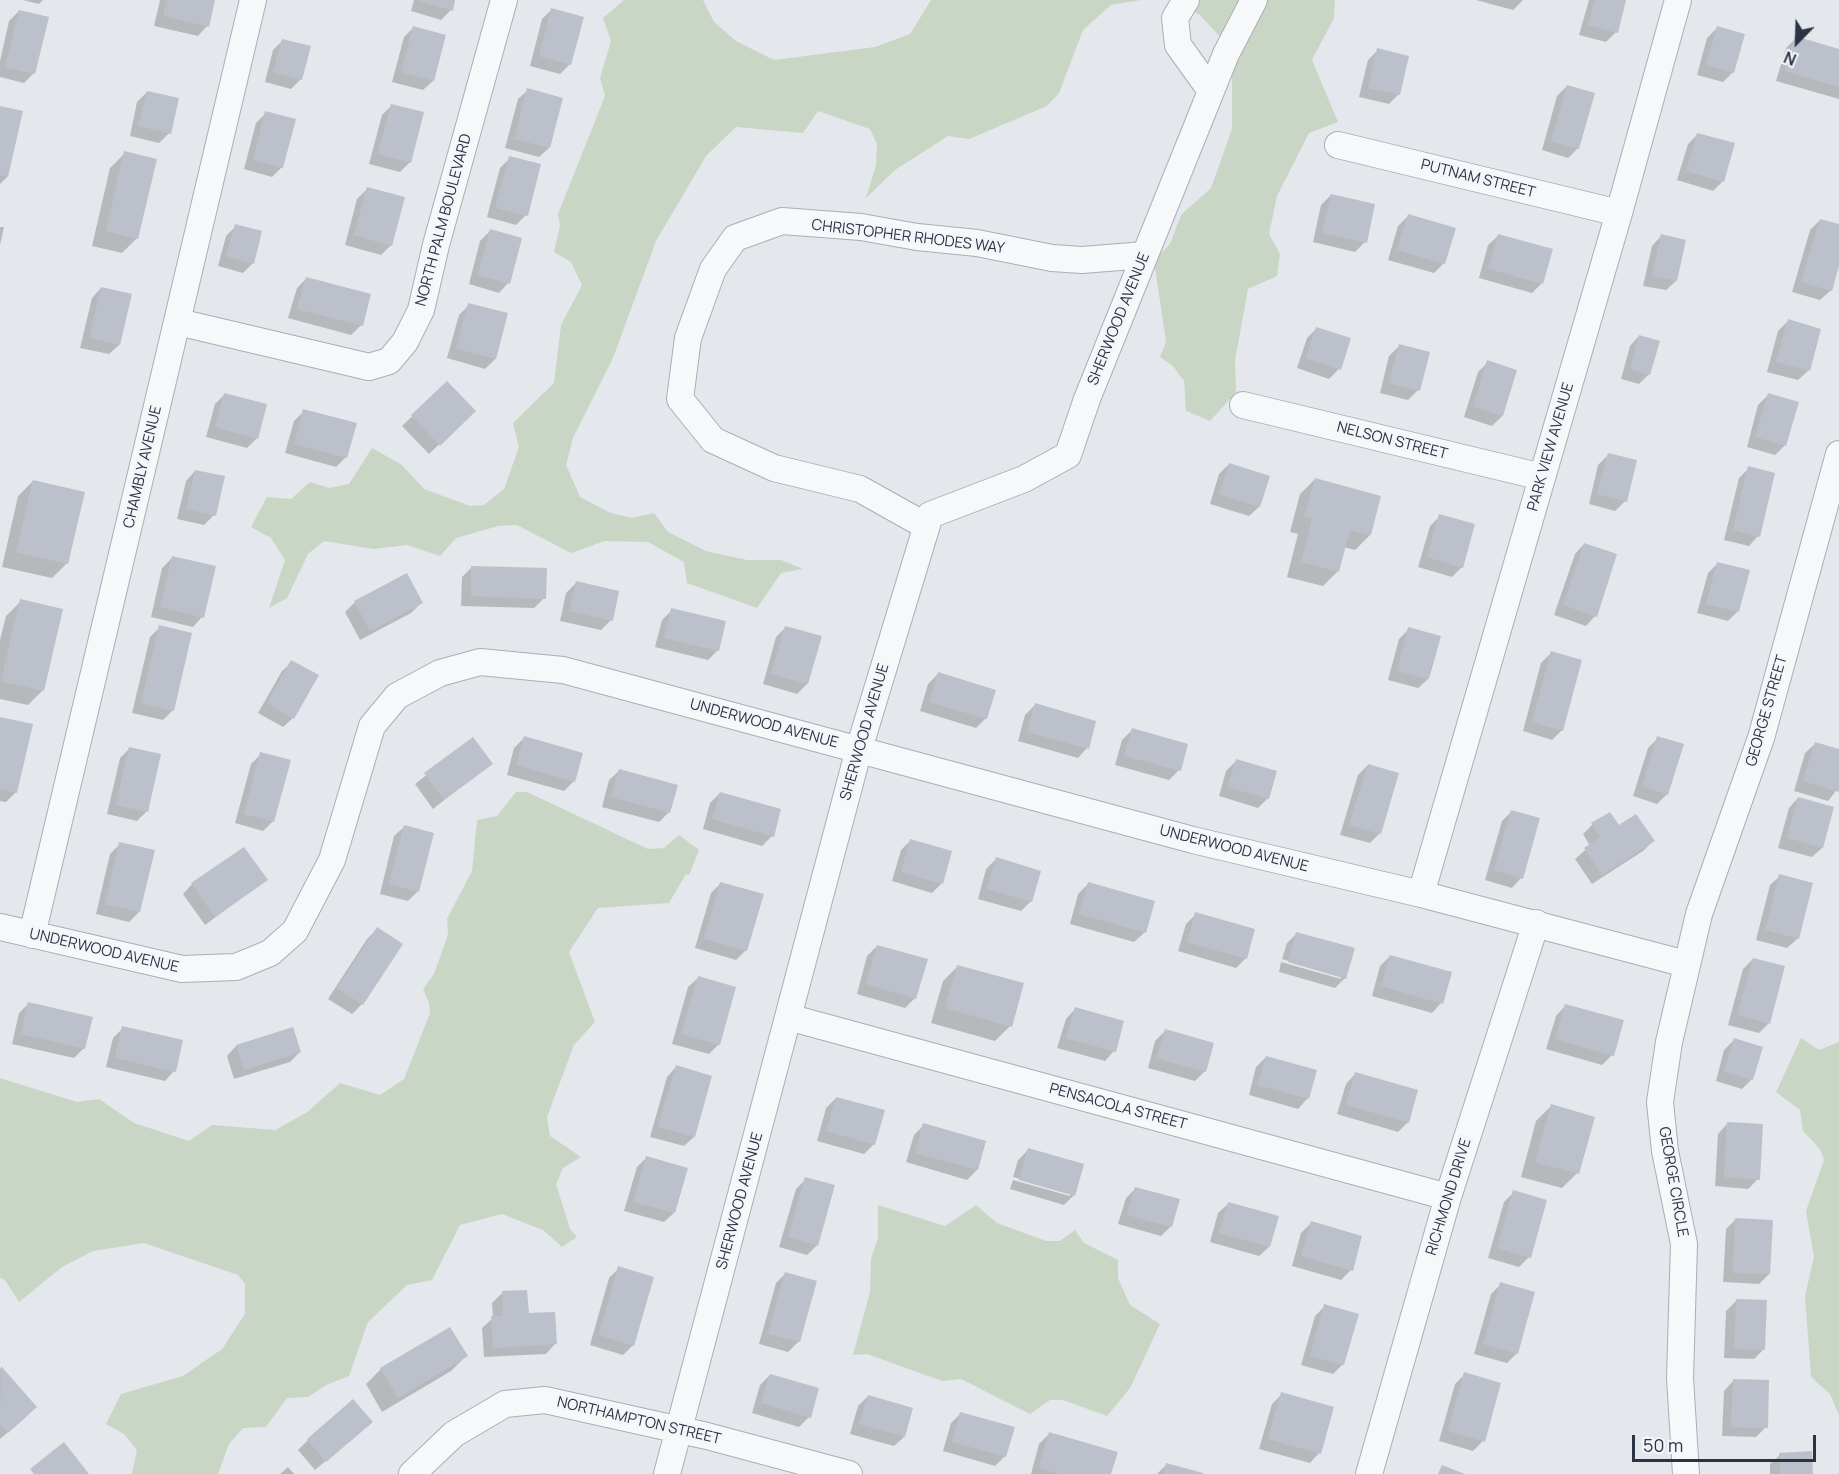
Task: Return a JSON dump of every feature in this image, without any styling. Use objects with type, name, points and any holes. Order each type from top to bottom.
[{"type":"street","name":"CHAMBLY AVENUE","points":[[32,934],[253,0]]},
{"type":"street","name":"NORTH PALM BOULEVARD","points":[[178,322],[369,367],[389,361],[405,342],[421,310],[504,0]]},
{"type":"street","points":[[1186,0],[1175,18],[1178,45],[1211,91]]},
{"type":"street","name":"SHERWOOD AVENUE","points":[[667,1474],[859,749],[930,515],[1024,479],[1068,455],[1226,54],[1254,0]]},
{"type":"street","name":"PARK VIEW AVENUE","points":[[1421,894],[1619,213],[1678,0]]},
{"type":"street","name":"PUTNAM STREET","points":[[1338,145],[1619,213]]},
{"type":"street","name":"CHRISTOPHER RHODES WAY","points":[[927,526],[860,489],[774,468],[713,440],[680,399],[688,338],[713,269],[735,238],[782,221],[861,227],[917,237],[977,243],[1052,258],[1082,260],[1145,255]]},
{"type":"street","name":"NELSON STREET","points":[[1242,405],[1542,477]]},
{"type":"street","name":"GEORGE STREET","points":[[1686,964],[1699,914],[1761,738],[1839,454]]},
{"type":"street","name":"UNDERWOOD AVENUE","points":[[0,927],[182,969],[236,967],[270,953],[295,931],[332,860],[372,726],[397,696],[440,673],[480,662],[562,670],[1193,840],[1421,894],[1686,964]]},
{"type":"street","name":"RICHMOND DRIVE","points":[[1369,1474],[1448,1197],[1536,923]]},
{"type":"street","name":"GEORGE CIRCLE","points":[[1686,964],[1669,1042],[1660,1102],[1665,1151],[1684,1244],[1680,1378],[1686,1474]]},
{"type":"street","name":"PENSACOLA STREET","points":[[788,1017],[1448,1197]]},
{"type":"street","name":"NORTHAMPTON STREET","points":[[412,1474],[454,1434],[505,1404],[545,1400],[707,1436],[849,1474]]},
{"type":"green space","points":[[624,0],[703,0],[714,22],[736,41],[774,60],[875,47],[910,34],[931,0],[1141,0],[1111,5],[1083,30],[1059,93],[1047,106],[969,139],[948,136],[895,170],[866,198],[876,165],[877,144],[870,129],[818,111],[803,133],[736,127],[706,156],[656,241],[613,358],[573,438],[566,465],[580,497],[611,513],[632,518],[654,513],[668,532],[706,551],[747,560],[781,560],[803,569],[781,573],[757,608],[687,583],[684,562],[648,542],[605,541],[571,553],[517,525],[498,526],[456,538],[440,556],[407,545],[374,549],[324,541],[308,554],[287,598],[269,608],[285,560],[271,538],[251,527],[267,497],[291,499],[310,482],[329,488],[349,484],[372,448],[402,465],[424,489],[470,506],[484,505],[504,489],[519,447],[513,423],[554,383],[561,325],[582,285],[571,262],[554,252],[560,225],[558,214],[605,96],[600,78],[611,41],[603,18]]},
{"type":"green space","points":[[1170,0],[1335,0],[1334,18],[1312,60],[1338,122],[1309,133],[1277,196],[1269,234],[1280,254],[1277,276],[1248,289],[1235,360],[1236,392],[1210,421],[1186,411],[1184,381],[1173,366],[1160,357],[1166,342],[1154,260],[1170,244],[1181,215],[1211,188],[1232,129],[1232,72],[1220,37],[1200,15]]},
{"type":"green space","points":[[516,792],[527,792],[648,849],[664,848],[679,835],[699,850],[689,875],[686,874],[669,903],[598,908],[569,952],[595,1022],[574,1045],[547,1117],[550,1136],[581,1157],[563,1168],[556,1184],[570,1229],[577,1237],[562,1247],[543,1230],[502,1214],[460,1225],[432,1280],[407,1285],[368,1322],[349,1376],[326,1385],[308,1397],[287,1398],[266,1427],[243,1428],[229,1444],[218,1474],[132,1474],[137,1450],[124,1434],[106,1424],[121,1394],[183,1376],[222,1349],[245,1314],[245,1284],[238,1275],[144,1243],[93,1251],[62,1267],[19,1302],[5,1280],[0,1278],[0,1078],[77,1102],[99,1099],[134,1123],[189,1141],[212,1125],[275,1130],[306,1113],[340,1083],[380,1095],[404,1079],[430,1013],[429,1003],[423,989],[434,974],[448,935],[447,919],[472,871],[477,820],[497,816]]},
{"type":"green space","points":[[1801,1038],[1819,1050],[1839,1042],[1839,1415],[1830,1394],[1811,1377],[1805,1296],[1814,1257],[1806,1211],[1824,1160],[1820,1149],[1803,1131],[1800,1110],[1776,1092]]},
{"type":"green space","points":[[878,1205],[945,1226],[976,1205],[997,1223],[1046,1241],[1060,1241],[1075,1230],[1084,1243],[1118,1260],[1118,1278],[1130,1305],[1160,1324],[1130,1388],[1107,1416],[1063,1400],[1050,1400],[1030,1414],[961,1379],[942,1381],[867,1354],[853,1355],[870,1292],[871,1259],[878,1238]]},
{"type":"building","points":[[167,0],[215,0],[209,27],[163,16]]},
{"type":"building","points":[[417,0],[455,0],[453,11]]},
{"type":"building","points":[[1595,0],[1626,0],[1618,33],[1588,25]]},
{"type":"building","points":[[551,8],[584,17],[571,65],[539,56]]},
{"type":"building","points":[[19,10],[49,17],[35,74],[5,67]]},
{"type":"building","points":[[413,26],[446,35],[434,81],[401,72]]},
{"type":"building","points":[[1717,26],[1745,34],[1734,73],[1706,65]]},
{"type":"building","points":[[1795,36],[1839,49],[1839,87],[1785,71]]},
{"type":"building","points":[[282,39],[311,46],[302,80],[273,72]]},
{"type":"building","points":[[1377,48],[1409,56],[1400,95],[1368,88]]},
{"type":"building","points":[[1567,85],[1595,93],[1579,149],[1551,141]]},
{"type":"building","points":[[527,88],[563,98],[550,148],[514,139]]},
{"type":"building","points":[[147,91],[179,98],[171,134],[138,126]]},
{"type":"building","points":[[391,104],[424,112],[411,163],[378,154]]},
{"type":"building","points":[[0,106],[23,111],[8,177],[0,175]]},
{"type":"building","points":[[265,111],[296,119],[283,168],[253,160]]},
{"type":"building","points":[[1697,133],[1735,143],[1724,182],[1686,171]]},
{"type":"building","points":[[124,151],[157,159],[138,239],[106,231]]},
{"type":"building","points":[[509,156],[541,164],[528,216],[495,208]]},
{"type":"building","points":[[367,187],[405,197],[392,246],[354,235]]},
{"type":"building","points":[[1331,194],[1375,204],[1367,243],[1322,233]]},
{"type":"building","points":[[1408,214],[1456,228],[1445,264],[1397,250]]},
{"type":"building","points":[[1820,219],[1839,224],[1839,266],[1832,291],[1801,282]]},
{"type":"building","points":[[235,224],[262,231],[254,264],[226,256]]},
{"type":"building","points":[[490,229],[522,238],[510,284],[478,275]]},
{"type":"building","points":[[1498,234],[1553,249],[1543,284],[1488,269]]},
{"type":"building","points":[[1661,234],[1686,240],[1677,281],[1652,276]]},
{"type":"building","points":[[306,277],[371,294],[363,326],[297,309]]},
{"type":"building","points":[[101,287],[132,294],[120,345],[89,338]]},
{"type":"building","points":[[468,303],[508,313],[496,359],[456,349]]},
{"type":"building","points":[[1788,319],[1821,329],[1810,371],[1776,362]]},
{"type":"building","points":[[1316,327],[1351,338],[1341,370],[1306,358]]},
{"type":"building","points":[[1639,335],[1660,341],[1650,375],[1630,369]]},
{"type":"building","points":[[1399,344],[1430,352],[1420,391],[1389,383]]},
{"type":"building","points":[[1487,360],[1517,370],[1503,416],[1473,407]]},
{"type":"building","points":[[447,381],[476,411],[440,446],[411,415]]},
{"type":"building","points":[[224,393],[267,404],[258,439],[215,427]]},
{"type":"building","points":[[1768,393],[1799,402],[1786,446],[1755,437]]},
{"type":"building","points":[[303,409],[357,423],[347,458],[294,444]]},
{"type":"building","points":[[1608,453],[1637,460],[1627,502],[1597,494]]},
{"type":"building","points":[[1229,463],[1270,476],[1260,507],[1219,494]]},
{"type":"building","points":[[1748,466],[1775,473],[1760,537],[1733,530]]},
{"type":"building","points":[[195,470],[225,476],[216,516],[186,509]]},
{"type":"building","points":[[1315,478],[1381,496],[1371,535],[1350,530],[1339,572],[1301,562],[1312,519],[1304,517]]},
{"type":"building","points":[[33,480],[85,492],[68,564],[16,552]]},
{"type":"building","points":[[1439,514],[1475,524],[1463,568],[1427,557]]},
{"type":"building","points":[[1584,543],[1617,554],[1597,617],[1563,605]]},
{"type":"building","points":[[172,556],[216,566],[204,618],[160,607]]},
{"type":"building","points":[[1717,562],[1750,570],[1739,612],[1706,604]]},
{"type":"building","points":[[471,566],[547,568],[546,599],[471,596]]},
{"type":"building","points":[[407,573],[423,603],[370,631],[354,601]]},
{"type":"building","points":[[576,581],[619,591],[613,621],[569,611]]},
{"type":"building","points":[[20,599],[63,609],[44,691],[1,681]]},
{"type":"building","points":[[671,608],[726,621],[719,651],[664,638]]},
{"type":"building","points":[[159,625],[192,633],[174,711],[141,703]]},
{"type":"building","points":[[785,626],[822,636],[808,684],[771,674]]},
{"type":"building","points":[[1408,627],[1441,636],[1429,679],[1397,671]]},
{"type":"building","points":[[1551,651],[1582,660],[1563,731],[1532,722]]},
{"type":"building","points":[[291,660],[319,675],[294,719],[267,703]]},
{"type":"building","points":[[938,672],[996,690],[987,719],[929,702]]},
{"type":"building","points":[[1035,703],[1096,721],[1089,749],[1027,732]]},
{"type":"building","points":[[0,717],[33,724],[17,793],[0,789]]},
{"type":"building","points":[[1132,728],[1188,744],[1181,771],[1124,756]]},
{"type":"building","points":[[524,736],[583,753],[575,782],[516,765]]},
{"type":"building","points":[[1657,736],[1684,744],[1668,795],[1642,786]]},
{"type":"building","points":[[473,737],[493,764],[444,800],[424,773]]},
{"type":"building","points":[[1815,742],[1839,749],[1839,792],[1803,781]]},
{"type":"building","points":[[129,747],[161,754],[148,812],[116,805]]},
{"type":"building","points":[[260,752],[291,760],[274,822],[244,814]]},
{"type":"building","points":[[1236,759],[1277,771],[1269,799],[1228,787]]},
{"type":"building","points":[[1368,764],[1399,773],[1381,834],[1349,825]]},
{"type":"building","points":[[619,769],[678,785],[670,813],[611,797]]},
{"type":"building","points":[[720,792],[781,809],[774,837],[712,819]]},
{"type":"building","points":[[1798,797],[1834,807],[1823,848],[1787,838]]},
{"type":"building","points":[[1511,810],[1540,818],[1523,879],[1494,870]]},
{"type":"building","points":[[1610,812],[1619,825],[1636,814],[1655,841],[1602,875],[1584,848],[1600,837],[1591,823]]},
{"type":"building","points":[[404,825],[434,833],[419,892],[389,884]]},
{"type":"building","points":[[910,839],[952,851],[943,884],[901,872]]},
{"type":"building","points":[[119,842],[155,850],[140,912],[105,904]]},
{"type":"building","points":[[244,847],[268,880],[215,917],[191,883]]},
{"type":"building","points":[[996,857],[1041,871],[1032,902],[987,889]]},
{"type":"building","points":[[1779,874],[1813,883],[1799,939],[1765,930]]},
{"type":"building","points":[[720,882],[764,894],[747,951],[704,939]]},
{"type":"building","points":[[1088,882],[1155,901],[1146,933],[1079,914]]},
{"type":"building","points":[[1195,912],[1255,929],[1247,959],[1187,942]]},
{"type":"building","points":[[377,927],[403,944],[363,1005],[337,988]]},
{"type":"building","points":[[1296,932],[1355,948],[1346,979],[1288,962]]},
{"type":"building","points":[[877,945],[928,959],[916,999],[866,984]]},
{"type":"building","points":[[1390,955],[1452,972],[1443,1004],[1381,986]]},
{"type":"building","points":[[1753,958],[1785,966],[1770,1024],[1737,1015]]},
{"type":"building","points":[[957,965],[1024,983],[1012,1027],[945,1008]]},
{"type":"building","points":[[698,976],[736,987],[720,1045],[681,1034]]},
{"type":"building","points":[[28,1002],[93,1017],[85,1049],[21,1034]]},
{"type":"building","points":[[1565,1004],[1624,1020],[1614,1056],[1555,1039]]},
{"type":"building","points":[[1075,1007],[1124,1021],[1116,1052],[1066,1038]]},
{"type":"building","points":[[122,1026],[183,1040],[176,1072],[115,1058]]},
{"type":"building","points":[[293,1027],[301,1052],[244,1070],[236,1045]]},
{"type":"building","points":[[1165,1029],[1214,1043],[1206,1072],[1156,1058]]},
{"type":"building","points":[[1734,1038],[1763,1047],[1753,1080],[1724,1072]]},
{"type":"building","points":[[1266,1056],[1317,1070],[1309,1099],[1257,1085]]},
{"type":"building","points":[[676,1065],[712,1076],[695,1137],[658,1127]]},
{"type":"building","points":[[1355,1072],[1418,1090],[1409,1123],[1346,1105]]},
{"type":"building","points":[[836,1097],[885,1110],[875,1145],[826,1131]]},
{"type":"building","points":[[1551,1104],[1595,1117],[1579,1174],[1535,1162]]},
{"type":"building","points":[[1727,1122],[1763,1124],[1760,1180],[1724,1177]]},
{"type":"building","points":[[923,1123],[986,1141],[978,1170],[915,1153]]},
{"type":"building","points":[[1028,1148],[1084,1164],[1075,1196],[1019,1180]]},
{"type":"building","points":[[646,1156],[688,1168],[675,1213],[633,1202]]},
{"type":"building","points":[[805,1177],[835,1185],[818,1246],[788,1237]]},
{"type":"building","points":[[1135,1187],[1180,1199],[1172,1227],[1127,1215]]},
{"type":"building","points":[[1513,1190],[1547,1200],[1531,1258],[1497,1248]]},
{"type":"building","points":[[1228,1202],[1279,1216],[1270,1247],[1219,1233]]},
{"type":"building","points":[[1735,1218],[1773,1220],[1770,1274],[1733,1273]]},
{"type":"building","points":[[1311,1221],[1362,1236],[1353,1271],[1301,1256]]},
{"type":"building","points":[[618,1266],[654,1277],[634,1346],[599,1335]]},
{"type":"building","points":[[785,1272],[817,1281],[800,1342],[768,1334]]},
{"type":"building","points":[[1500,1282],[1535,1292],[1518,1354],[1483,1344]]},
{"type":"building","points":[[527,1290],[529,1313],[555,1312],[557,1344],[493,1348],[491,1316],[503,1316],[502,1291]]},
{"type":"building","points":[[1736,1299],[1767,1300],[1765,1350],[1734,1349]]},
{"type":"building","points":[[1324,1304],[1359,1314],[1344,1365],[1310,1356]]},
{"type":"building","points":[[450,1327],[468,1356],[398,1398],[380,1368]]},
{"type":"building","points":[[1,1366],[37,1407],[8,1433],[0,1424]]},
{"type":"building","points":[[1464,1372],[1501,1383],[1485,1442],[1448,1431]]},
{"type":"building","points":[[770,1374],[819,1388],[811,1418],[761,1403]]},
{"type":"building","points":[[1733,1379],[1769,1380],[1768,1428],[1731,1427]]},
{"type":"building","points":[[1281,1392],[1334,1407],[1321,1454],[1268,1439]]},
{"type":"building","points":[[868,1395],[913,1408],[905,1437],[859,1424]]},
{"type":"building","points":[[353,1399],[373,1422],[326,1462],[307,1439]]},
{"type":"building","points":[[960,1412],[1015,1427],[1006,1457],[952,1442]]},
{"type":"building","points":[[1049,1432],[1118,1452],[1111,1474],[1060,1474],[1039,1468]]},
{"type":"building","points":[[64,1442],[89,1474],[34,1474],[30,1469]]},
{"type":"building","points":[[1812,1451],[1813,1474],[1780,1474],[1779,1453]]},
{"type":"building","points":[[1166,1463],[1203,1473],[1203,1474],[1163,1474]]},
{"type":"building","points":[[1442,1465],[1465,1474],[1438,1474]]}]
